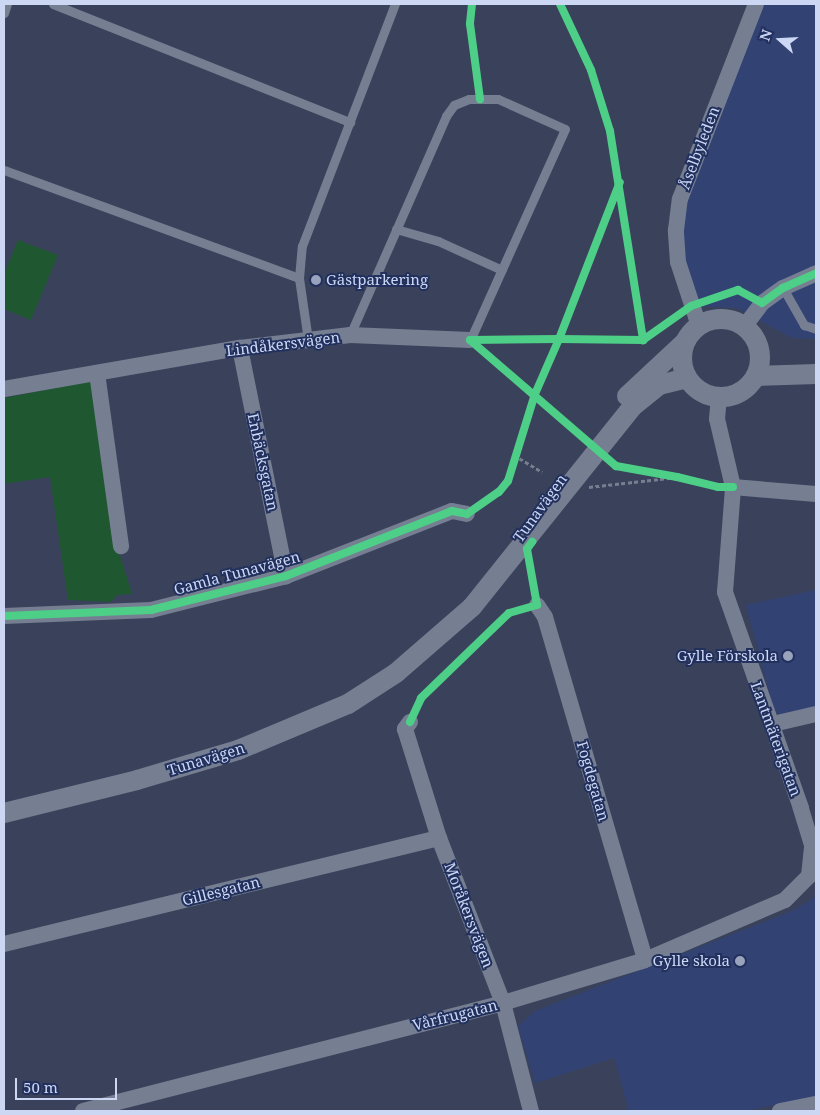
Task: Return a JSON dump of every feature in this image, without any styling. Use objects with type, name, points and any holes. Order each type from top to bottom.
[{"type":"street","name":"Åselbyleden","points":[[699,326],[678,262],[676,230],[680,199],[756,4]]},
{"type":"street","points":[[744,326],[762,303],[783,288],[816,273]]},
{"type":"street","points":[[721,319],[744,326],[758,349],[756,376],[740,392],[718,398],[706,395],[687,378],[681,354],[684,343],[699,326],[721,319]]},
{"type":"street","name":"Lindåkersvägen","points":[[4,389],[240,348],[350,335],[470,340]]},
{"type":"street","name":"Tunavägen","points":[[396,673],[468,605],[597,431],[642,380],[684,343]]},
{"type":"street","name":"Enbäcksgatan","points":[[240,348],[286,576]]},
{"type":"street","points":[[97,373],[121,546]]},
{"type":"street","points":[[756,376],[816,374]]},
{"type":"street","name":"Tunavägen","points":[[4,813],[137,780],[238,750],[348,704],[396,673],[472,607],[632,407],[659,385],[687,378]]},
{"type":"street","name":"Lantmäterigatan","points":[[718,398],[718,419],[733,488],[725,592],[773,724],[812,845],[809,876]]},
{"type":"street","points":[[733,488],[816,494]]},
{"type":"street","name":"Gamla Tunavägen","points":[[4,616],[151,610],[286,576],[452,511],[467,514]]},
{"type":"street","name":"Fogdegatan","points":[[537,605],[545,617],[645,960]]},
{"type":"street","points":[[773,724],[816,714]]},
{"type":"street","name":"Moråkersvägen","points":[[410,722],[405,729],[439,838],[503,1003],[531,1111]]},
{"type":"street","name":"Gillesgatan","points":[[4,944],[439,838]]},
{"type":"street","name":"Vårfrugatan","points":[[83,1111],[503,1003],[645,960],[785,900],[809,876]]},
{"type":"street","points":[[780,1111],[816,1104]]},
{"type":"lane","points":[[4,13],[7,4]]},
{"type":"lane","points":[[53,4],[350,122]]},
{"type":"lane","points":[[308,340],[299,278],[302,246],[395,4]]},
{"type":"lane","points":[[350,335],[446,116],[454,106],[469,99],[498,99],[566,129],[470,340]]},
{"type":"lane","points":[[4,170],[299,278]]},
{"type":"lane","points":[[396,229],[438,241],[502,270]]},
{"type":"lane","points":[[783,288],[804,325],[816,329]]},
{"type":"path","points":[[512,464],[517,447]]},
{"type":"path","points":[[514,455],[542,472]]},
{"type":"path","points":[[642,472],[681,478]]},
{"type":"path","points":[[584,488],[681,478]]},
{"type":"shaded area","points":[[756,4],[816,4],[816,339],[792,338],[737,308],[691,306],[676,230]]},
{"type":"shaded area","name":"Gylle Förskola","points":[[816,590],[816,707],[779,715],[773,707],[746,605]]},
{"type":"shaded area","name":"Gylle skola","points":[[816,887],[816,1096],[746,1111],[629,1111],[614,1058],[535,1083],[518,1026],[535,1011],[792,911],[814,898]]},
{"type":"green space","points":[[18,240],[58,255],[31,320],[4,309],[4,274]]},
{"type":"green space","points":[[92,381],[118,549],[132,594],[117,595],[111,602],[68,600],[50,477],[4,484],[4,398]]},
{"type":"cycle path","points":[[472,4],[470,24],[480,99]]},
{"type":"cycle path","points":[[560,4],[591,70],[610,131],[643,340]]},
{"type":"cycle path","points":[[470,340],[559,339],[620,182]]},
{"type":"cycle path","points":[[4,616],[151,610],[286,576],[452,511],[467,514],[499,492],[508,481],[535,394],[559,339],[643,340],[691,306],[738,290],[762,303],[783,288],[816,273]]},
{"type":"cycle path","points":[[470,340],[616,466],[677,477],[718,487],[733,487]]},
{"type":"cycle path","points":[[410,722],[421,698],[509,613],[537,605],[527,549],[532,542]]},
{"type":"place","name":"Gästparkering","points":[[316,280]]},
{"type":"place","name":"Gylle Förskola","points":[[788,656]]},
{"type":"place","name":"Gylle skola","points":[[740,961]]}]
